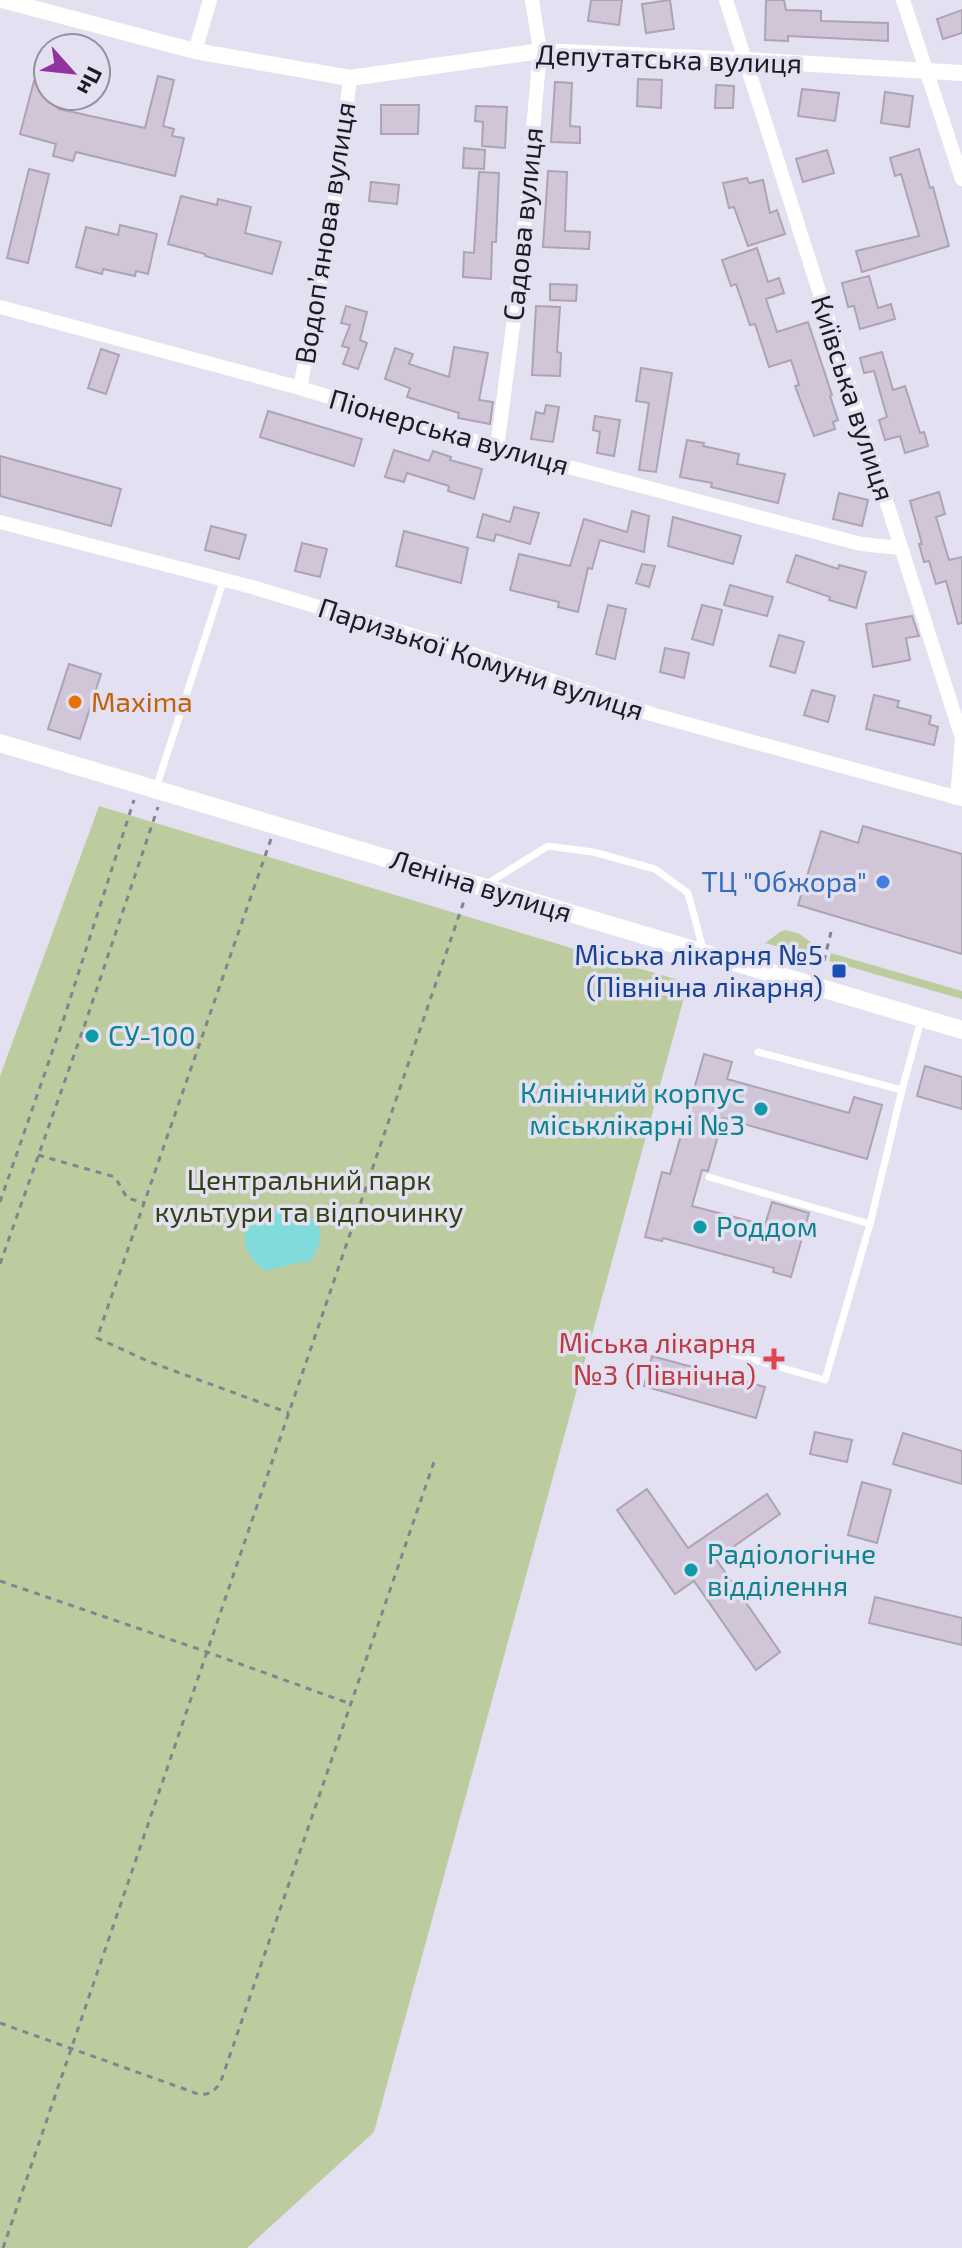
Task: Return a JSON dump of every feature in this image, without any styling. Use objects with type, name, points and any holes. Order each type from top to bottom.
[{"type":"main road","name":"Леніна вулиця","points":[[0,743],[962,1030]]},
{"type":"street","name":"Депутатська вулиця","points":[[2,0],[195,51],[350,78],[540,51],[962,73]]},
{"type":"street","points":[[195,51],[210,0]]},
{"type":"street","name":"Садова вулиця","points":[[497,448],[521,265],[540,51],[532,0]]},
{"type":"street","name":"Київська вулиця","points":[[726,0],[962,738],[960,798]]},
{"type":"street","points":[[903,0],[962,179]]},
{"type":"street","name":"Водоп’янова вулиця","points":[[300,388],[333,217],[350,78]]},
{"type":"street","name":"Піонерська вулиця","points":[[0,307],[300,388],[497,448],[861,544],[900,548]]},
{"type":"street","name":"Паризької Комуни вулиця","points":[[0,522],[224,579],[448,646],[651,714],[960,798]]},
{"type":"lane","points":[[153,789],[224,579]]},
{"type":"lane","points":[[477,884],[548,846],[593,852],[655,869],[688,893],[704,952]]},
{"type":"lane","points":[[695,1343],[825,1380],[870,1224],[922,1018]]},
{"type":"lane","points":[[758,1052],[902,1090]]},
{"type":"lane","points":[[709,1177],[870,1224]]},
{"type":"path","points":[[0,1264],[90,1010],[153,789]]},
{"type":"path","points":[[0,1202],[64,1018],[153,789]]},
{"type":"path","points":[[276,824],[97,1338],[150,1362],[289,1413]]},
{"type":"path","points":[[3,2248],[289,1413],[477,884]]},
{"type":"path","points":[[824,961],[831,932]]},
{"type":"path","points":[[38,1155],[115,1177],[127,1198],[145,1203]]},
{"type":"path","points":[[0,2023],[201,2095],[211,2093],[220,2084],[434,1462]]},
{"type":"path","points":[[0,1581],[351,1704]]},
{"type":"green space","name":"Центральний парк культури та відпочинку","points":[[99,806],[688,983],[374,2132],[247,2248],[0,2248],[0,1076]]},
{"type":"green space","points":[[785,930],[798,933],[822,950],[819,958],[765,943]]},
{"type":"green space","points":[[831,953],[962,991],[962,999],[829,961]]},
{"type":"shaded area","points":[[276,1210],[310,1217],[321,1230],[319,1246],[310,1262],[266,1271],[249,1253],[244,1234],[247,1226],[263,1213]]},
{"type":"building","points":[[591,0],[622,0],[619,25],[588,21]]},
{"type":"building","points":[[670,0],[674,29],[646,33],[642,4]]},
{"type":"building","points":[[766,0],[784,0],[786,10],[821,11],[821,21],[888,23],[888,41],[788,36],[788,41],[765,40]]},
{"type":"building","points":[[962,10],[962,33],[943,39],[937,19]]},
{"type":"building","points":[[158,76],[174,80],[163,126],[174,129],[172,136],[184,138],[175,176],[76,152],[73,161],[53,156],[56,144],[20,134],[32,89],[32,112],[73,112],[145,128]]},
{"type":"building","points":[[638,79],[662,80],[661,108],[637,106]]},
{"type":"building","points":[[555,82],[572,83],[570,126],[580,127],[580,143],[551,142]]},
{"type":"building","points":[[716,85],[734,86],[733,108],[715,108]]},
{"type":"building","points":[[802,89],[839,93],[835,121],[798,116]]},
{"type":"building","points":[[885,92],[913,96],[909,127],[881,123]]},
{"type":"building","points":[[381,105],[419,105],[418,134],[381,134]]},
{"type":"building","points":[[476,106],[507,107],[505,148],[482,146],[483,122],[475,121]]},
{"type":"building","points":[[464,148],[485,150],[484,169],[463,168]]},
{"type":"building","points":[[919,149],[949,246],[862,272],[856,251],[919,236],[901,174],[895,176],[890,158]]},
{"type":"building","points":[[827,150],[834,173],[803,182],[796,159]]},
{"type":"building","points":[[29,169],[49,174],[28,263],[7,258]]},
{"type":"building","points":[[548,171],[567,172],[565,231],[590,232],[589,249],[543,247]]},
{"type":"building","points":[[479,172],[499,173],[491,279],[463,277],[464,252],[474,253]]},
{"type":"building","points":[[747,178],[749,183],[763,180],[770,213],[777,210],[785,234],[748,246],[734,207],[729,208],[723,183]]},
{"type":"building","points":[[371,182],[399,185],[397,204],[369,201]]},
{"type":"building","points":[[181,196],[217,205],[218,199],[251,207],[245,233],[281,242],[272,274],[168,244]]},
{"type":"building","points":[[120,225],[157,234],[148,274],[136,271],[135,276],[103,269],[102,274],[76,267],[86,227],[118,235]]},
{"type":"building","points":[[757,248],[768,282],[779,278],[784,293],[766,299],[777,332],[808,322],[832,395],[838,420],[833,422],[835,429],[814,436],[795,386],[799,385],[791,360],[769,367],[755,324],[750,325],[736,284],[731,286],[722,260]]},
{"type":"building","points":[[869,276],[878,308],[891,304],[895,319],[860,329],[854,306],[848,307],[842,283]]},
{"type":"building","points":[[550,284],[577,285],[576,301],[550,300]]},
{"type":"building","points":[[346,306],[367,312],[360,340],[367,343],[358,369],[343,364],[349,348],[342,346],[350,325],[341,323]]},
{"type":"building","points":[[536,306],[560,307],[557,352],[561,353],[560,376],[532,375]]},
{"type":"building","points":[[454,347],[488,353],[479,400],[493,402],[490,424],[458,418],[459,413],[407,397],[410,388],[385,379],[395,348],[413,354],[409,364],[449,377]]},
{"type":"building","points":[[101,349],[119,355],[106,394],[88,388]]},
{"type":"building","points":[[882,352],[893,390],[905,386],[920,433],[924,432],[928,446],[905,453],[900,436],[885,440],[879,420],[887,417],[874,371],[864,373],[860,358]]},
{"type":"building","points":[[641,368],[672,373],[656,472],[639,470],[649,403],[636,401]]},
{"type":"building","points":[[546,405],[559,407],[553,442],[531,439],[536,412],[544,414]]},
{"type":"building","points":[[268,411],[362,439],[354,466],[260,437]]},
{"type":"building","points":[[595,416],[620,420],[614,456],[597,453],[600,432],[593,430]]},
{"type":"building","points":[[687,440],[739,454],[737,464],[785,474],[778,503],[711,487],[712,483],[680,477]]},
{"type":"building","points":[[394,450],[429,461],[433,451],[451,457],[450,460],[482,469],[474,499],[448,491],[449,486],[407,473],[404,482],[385,477]]},
{"type":"building","points":[[0,456],[121,489],[111,526],[0,496]]},
{"type":"building","points":[[939,492],[945,514],[936,517],[949,560],[962,557],[962,623],[958,624],[946,581],[936,584],[929,561],[924,562],[910,501]]},
{"type":"building","points":[[839,493],[868,500],[862,526],[833,519]]},
{"type":"building","points":[[514,507],[539,513],[530,544],[496,534],[494,541],[477,537],[483,514],[510,522]]},
{"type":"building","points":[[632,511],[649,516],[644,552],[600,540],[592,569],[588,568],[578,612],[558,607],[559,602],[510,590],[519,554],[570,566],[584,519],[627,532]]},
{"type":"building","points":[[673,517],[741,536],[733,564],[668,546]]},
{"type":"building","points":[[211,526],[246,535],[239,559],[205,550]]},
{"type":"building","points":[[404,531],[468,548],[461,583],[396,566]]},
{"type":"building","points":[[302,543],[327,549],[320,577],[295,571]]},
{"type":"building","points":[[796,555],[838,569],[839,565],[866,572],[856,608],[787,582]]},
{"type":"building","points":[[642,564],[655,566],[649,587],[636,583]]},
{"type":"building","points":[[730,585],[773,597],[767,616],[724,605]]},
{"type":"building","points":[[608,605],[626,609],[615,659],[596,654]]},
{"type":"building","points":[[702,605],[722,610],[713,645],[692,639]]},
{"type":"building","points":[[912,616],[919,636],[906,638],[910,660],[873,667],[866,624]]},
{"type":"building","points":[[779,635],[804,642],[795,673],[770,666]]},
{"type":"building","points":[[665,648],[689,653],[684,678],[660,672]]},
{"type":"building","name":"Maxima","points":[[69,664],[101,674],[80,739],[48,729]]},
{"type":"building","points":[[812,690],[835,696],[828,722],[804,715]]},
{"type":"building","points":[[874,695],[899,701],[897,707],[931,716],[929,724],[938,727],[934,745],[866,729]]},
{"type":"building","name":"ТЦ \"Обжора\"","points":[[863,826],[962,854],[962,954],[798,905],[821,831],[858,843]]},
{"type":"building","points":[[704,1054],[732,1062],[727,1079],[849,1113],[854,1097],[882,1105],[867,1159],[723,1118],[708,1171],[702,1170],[692,1206],[765,1225],[772,1202],[809,1213],[791,1277],[773,1272],[774,1268],[663,1238],[662,1241],[645,1237],[662,1172],[670,1174]]},
{"type":"building","points":[[925,1066],[962,1077],[962,1109],[917,1096]]},
{"type":"building","points":[[652,1356],[765,1387],[756,1418],[644,1386]]},
{"type":"building","points":[[815,1432],[852,1440],[847,1462],[810,1454]]},
{"type":"building","points":[[903,1433],[962,1451],[962,1484],[893,1464]]},
{"type":"building","points":[[862,1482],[891,1490],[877,1543],[848,1535]]},
{"type":"building","name":"Радіологічне відділення","points":[[647,1489],[688,1548],[767,1494],[780,1514],[716,1559],[780,1652],[756,1670],[694,1581],[675,1594],[617,1510]]},
{"type":"building","points":[[875,1597],[962,1618],[962,1645],[869,1623]]},
{"type":"place","name":"Maxima","points":[[75,702]]},
{"type":"place","name":"ТЦ \"Обжора\"","points":[[883,882]]},
{"type":"place","name":"Міська лікарня №5 (Північна лікарня)","points":[[839,971]]},
{"type":"place","name":"СУ-100","points":[[92,1036]]},
{"type":"place","name":"Клінічний корпус міськлікарні №3","points":[[761,1109]]},
{"type":"place","name":"Роддом","points":[[700,1227]]},
{"type":"place","name":"Міська лікарня №3 (Північна)","points":[[774,1359]]},
{"type":"place","name":"Радіологічне відділення","points":[[691,1570]]}]
